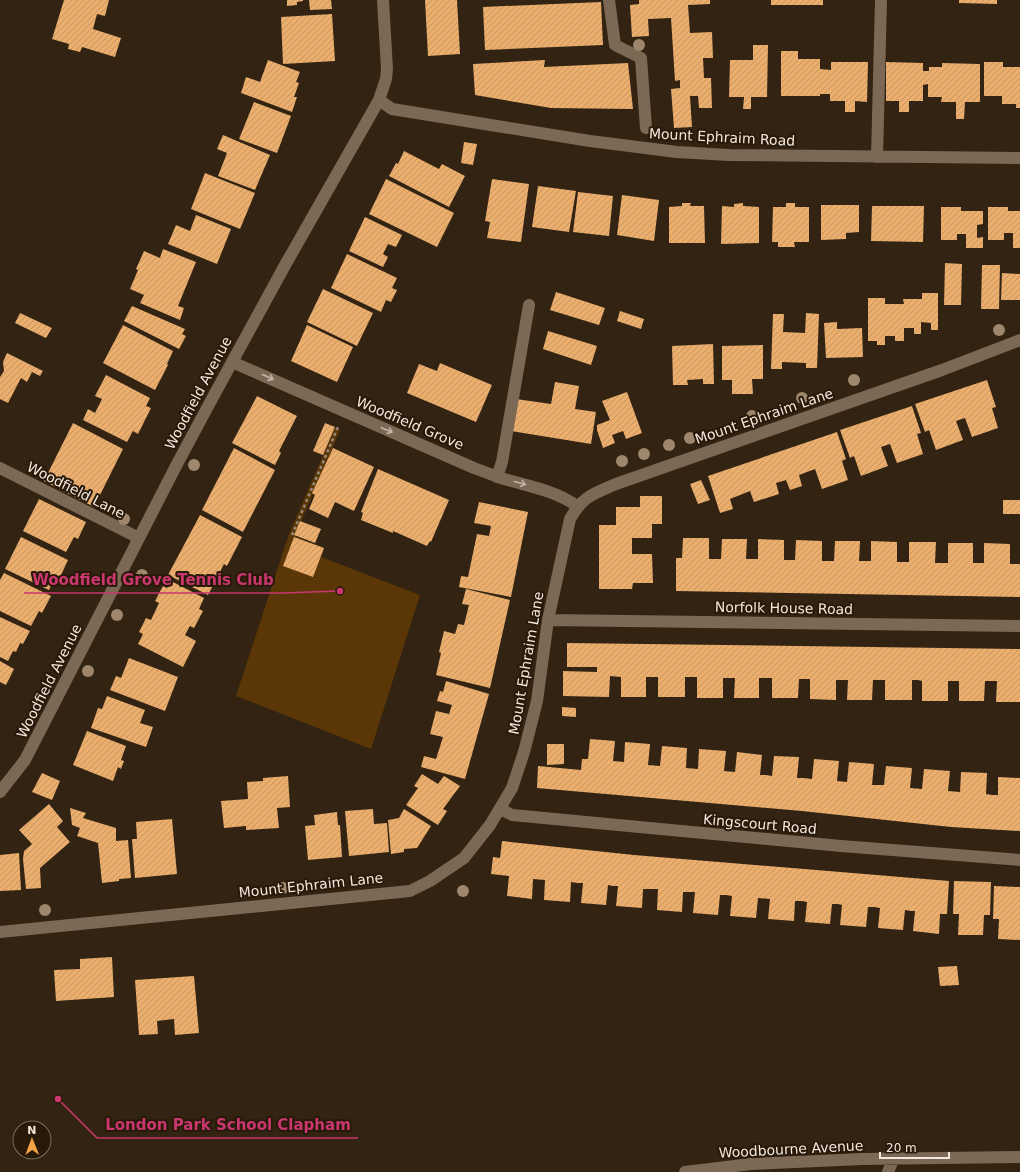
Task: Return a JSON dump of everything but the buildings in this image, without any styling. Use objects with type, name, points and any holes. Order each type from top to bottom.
[{"type":"street","name":"Woodfield Avenue","points":[[0,792],[25,760],[139,538],[232,362],[379,100],[386,79],[387,69],[383,0]]},
{"type":"street","points":[[610,0],[615,45],[641,58],[646,128]]},
{"type":"street","points":[[877,157],[881,0]]},
{"type":"street","name":"Mount Ephraim Road","points":[[379,100],[392,109],[590,141],[676,152],[729,155],[1020,158]]},
{"type":"street","points":[[497,477],[502,462],[529,305]]},
{"type":"street","name":"Mount Ephraim Lane","points":[[0,932],[410,891],[430,881],[464,858],[490,825],[512,788],[526,745],[537,701],[548,620],[570,519],[577,506],[590,496],[616,484],[942,370],[1020,340]]},
{"type":"street","name":"Woodfield Grove","points":[[232,362],[497,477],[540,488],[568,500],[577,506]]},
{"type":"street","name":"Woodfield Lane","points":[[0,468],[139,538]]},
{"type":"street","name":"Norfolk House Road","points":[[548,620],[1020,626]]},
{"type":"street","name":"Kingscourt Road","points":[[500,809],[512,815],[841,846],[1020,860]]},
{"type":"street","name":"Woodbourne Avenue","points":[[685,1172],[751,1164],[862,1159],[893,1160],[1020,1157]]},
{"type":"street","points":[[888,1172],[893,1160]]},
{"type":"path","points":[[292,535],[339,425]]},
{"type":"shaded area","points":[[335,428],[340,430],[295,536],[324,548],[321,557],[420,595],[371,749],[236,696],[289,534]]},
{"type":"place","name":"Woodfield Grove Tennis Club","points":[[340,591]]},
{"type":"place","name":"London Park School Clapham","points":[[58,1099]]}]
